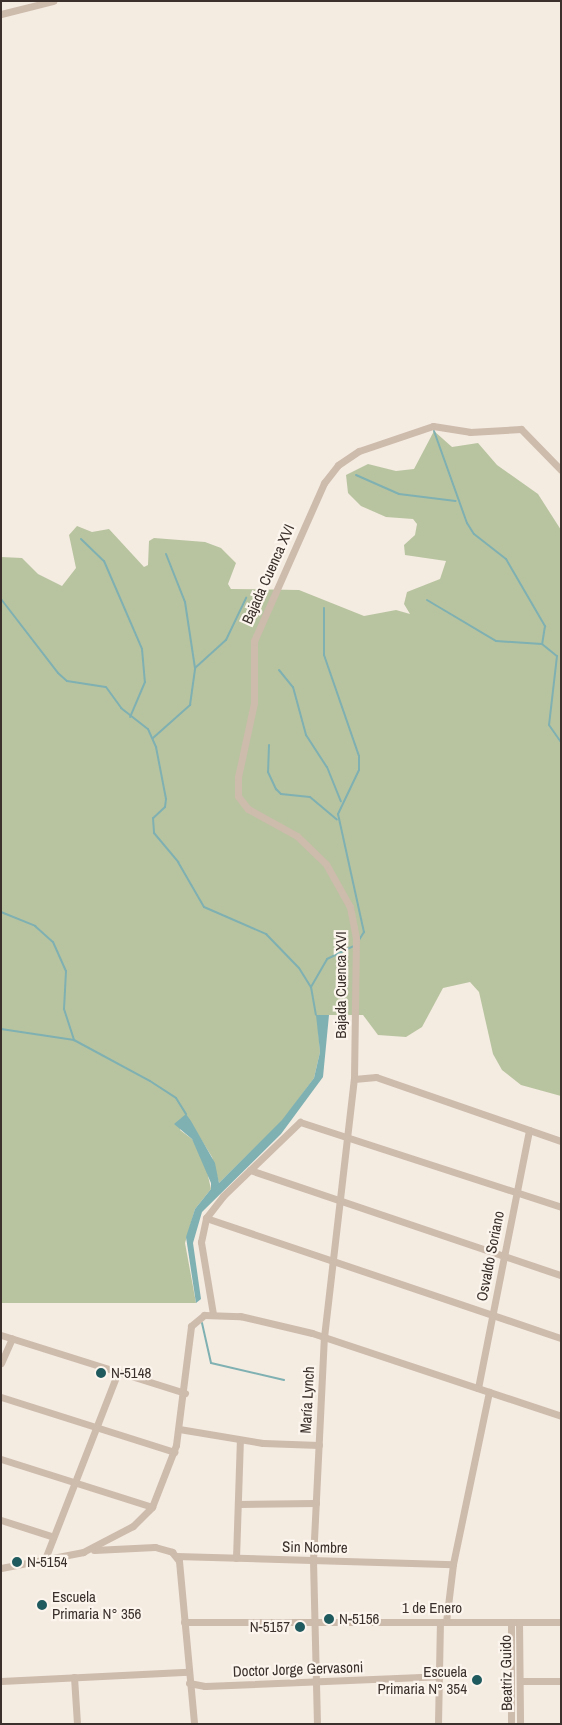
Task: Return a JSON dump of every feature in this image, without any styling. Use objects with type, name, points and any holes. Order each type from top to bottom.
[{"type":"street","points":[[1,14],[53,1]]},
{"type":"street","name":"Bajada Cuenca XVI","points":[[354,1079],[356,938],[350,907],[326,864],[307,844],[248,809],[238,796],[238,777],[254,703],[253,655],[259,625],[324,483],[338,465],[359,451],[433,426],[470,432],[521,429],[561,470]]},
{"type":"street","points":[[354,1079],[376,1077],[561,1141]]},
{"type":"street","name":"María Lynch","points":[[317,1724],[313,1560],[324,1337],[354,1079]]},
{"type":"street","points":[[213,1314],[201,1242],[206,1218],[250,1170],[300,1122],[348,1135],[561,1207]]},
{"type":"street","name":"Osvaldo Soriano","points":[[478,1388],[529,1130]]},
{"type":"street","points":[[250,1170],[561,1275]]},
{"type":"street","points":[[206,1218],[561,1338]]},
{"type":"street","points":[[1,1568],[83,1552],[133,1526],[152,1507],[174,1452],[185,1393],[191,1326],[199,1316],[213,1314],[324,1337],[561,1416]]},
{"type":"street","points":[[1,1334],[185,1393]]},
{"type":"street","points":[[1,1363],[12,1338]]},
{"type":"street","points":[[45,1560],[51,1536],[118,1372]]},
{"type":"street","points":[[438,1724],[443,1622],[453,1564],[489,1392]]},
{"type":"street","points":[[1,1398],[174,1452]]},
{"type":"street","points":[[179,1429],[240,1440],[319,1446]]},
{"type":"street","points":[[236,1558],[240,1440]]},
{"type":"street","points":[[1,1459],[152,1507]]},
{"type":"street","points":[[238,1504],[316,1503]]},
{"type":"street","points":[[1,1520],[51,1536]]},
{"type":"street","name":"Sin Nombre","points":[[83,1552],[155,1547],[176,1556],[453,1564]]},
{"type":"street","points":[[176,1556],[181,1570],[188,1672],[194,1724]]},
{"type":"street","name":"1 de Enero","points":[[184,1622],[561,1622]]},
{"type":"street","name":"Beatriz Guido","points":[[515,1622],[520,1682],[520,1724]]},
{"type":"street","name":"Beatriz Guido","points":[[511,1724],[515,1622]]},
{"type":"street","points":[[1,1681],[188,1672]]},
{"type":"street","name":"Doctor Jorge Gervasoni","points":[[189,1683],[205,1686],[439,1676]]},
{"type":"street","points":[[74,1677],[77,1724]]},
{"type":"street","points":[[520,1682],[561,1681]]},
{"type":"green space","points":[[434,431],[452,447],[478,443],[497,465],[538,494],[561,530],[561,1096],[521,1085],[502,1070],[493,1054],[479,992],[470,982],[443,988],[422,1027],[406,1037],[378,1035],[363,1015],[317,1015],[320,1052],[314,1078],[283,1120],[219,1183],[212,1157],[186,1115],[180,1130],[192,1139],[204,1158],[211,1189],[195,1209],[185,1243],[196,1303],[1,1303],[1,557],[22,558],[38,574],[62,586],[76,568],[69,535],[77,526],[92,532],[109,529],[144,567],[148,565],[149,541],[154,538],[205,542],[221,548],[236,563],[228,584],[231,589],[299,590],[364,616],[396,610],[410,614],[404,604],[407,592],[440,579],[446,561],[405,555],[404,545],[415,535],[417,524],[413,519],[386,517],[361,506],[348,493],[346,475],[368,464],[396,471],[414,469]]},
{"type":"water","points":[[316,1015],[329,1015],[323,1077],[281,1134],[202,1212],[193,1243],[201,1299],[196,1303],[186,1237],[195,1209],[211,1189],[211,1183],[192,1139],[174,1124],[186,1114],[215,1163],[219,1183],[282,1120],[314,1078],[320,1052]]},
{"type":"waterway","points":[[434,431],[467,523],[474,534],[506,559],[545,626],[542,644],[557,656],[549,725],[561,742]]},
{"type":"waterway","points":[[356,475],[399,494],[456,501]]},
{"type":"waterway","points":[[81,539],[104,561],[142,649],[145,682],[130,717]]},
{"type":"waterway","points":[[166,554],[185,602],[195,668]]},
{"type":"waterway","points":[[153,738],[190,705],[195,668],[226,640],[246,598]]},
{"type":"waterway","points":[[1,599],[58,673],[67,681],[106,687],[121,708],[148,729],[156,747],[166,799],[165,807],[153,818],[154,833],[178,862],[204,907],[266,934],[299,968],[311,987],[316,1015]]},
{"type":"waterway","points":[[427,600],[496,641],[542,644]]},
{"type":"waterway","points":[[324,608],[324,655],[359,756],[359,770],[338,814],[364,932],[357,943]]},
{"type":"waterway","points":[[279,670],[293,687],[306,735],[327,767],[341,801]]},
{"type":"waterway","points":[[269,745],[268,772],[276,789],[281,794],[310,797],[337,820]]},
{"type":"waterway","points":[[1,912],[35,926],[53,942],[66,971],[64,1009],[74,1040]]},
{"type":"waterway","points":[[311,987],[327,959],[354,946]]},
{"type":"waterway","points":[[1,1029],[74,1040],[150,1081],[176,1098],[186,1114]]},
{"type":"waterway","points":[[202,1323],[211,1363],[284,1380]]},
{"type":"place","name":"N-5148","points":[[101,1373]]},
{"type":"place","name":"N-5154","points":[[17,1562]]},
{"type":"place","name":"Escuela Primaria N° 356","points":[[42,1605]]},
{"type":"place","name":"N-5156","points":[[329,1619]]},
{"type":"place","name":"N-5157","points":[[300,1627]]},
{"type":"place","name":"Escuela Primaria N° 354","points":[[477,1680]]}]
